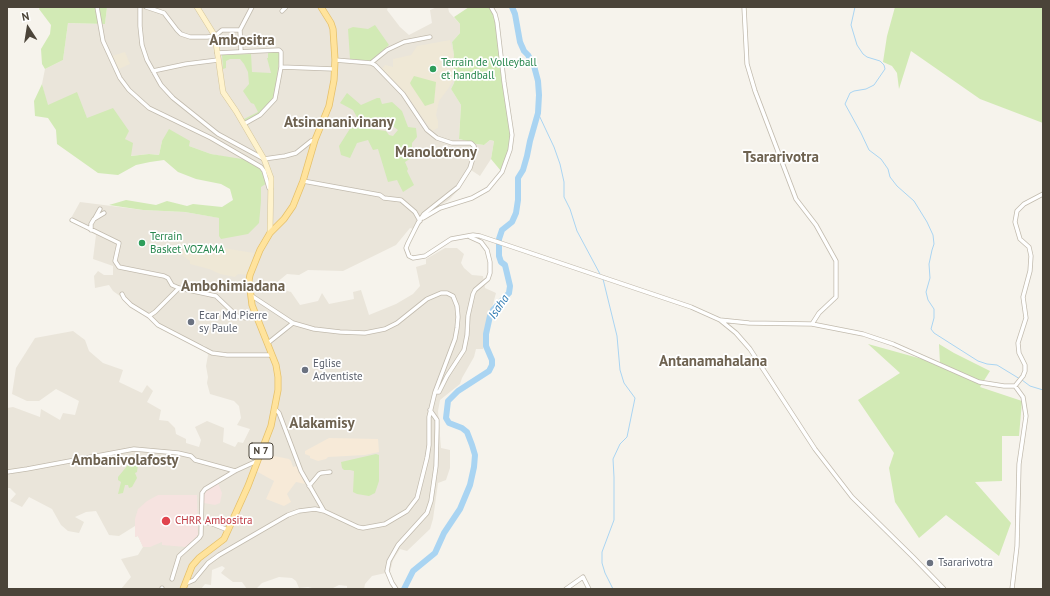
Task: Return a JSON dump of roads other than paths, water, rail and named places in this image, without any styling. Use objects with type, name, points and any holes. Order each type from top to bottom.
[{"type":"main road","name":"N 7","points":[[184,586],[192,566],[199,558],[224,539],[248,486],[271,426],[278,390],[278,377],[276,365],[252,305],[250,275],[260,250],[270,233],[290,212],[303,181],[315,140],[329,106],[333,86],[335,60],[333,29],[321,7]]},
{"type":"street","points":[[97,7],[104,41],[120,78],[129,90],[149,108],[211,138],[261,167],[264,171],[269,188],[272,189]]},
{"type":"street","points":[[140,7],[142,45],[152,71],[161,85],[173,98],[218,134],[264,160],[296,153],[311,141],[315,140]]},
{"type":"street","points":[[146,7],[164,13],[181,34],[190,37],[215,36],[222,30],[240,30]]},
{"type":"street","points":[[197,7],[215,36],[223,92],[244,124],[264,160],[271,178],[270,233]]},
{"type":"street","points":[[241,52],[240,30],[252,7]]},
{"type":"street","points":[[282,11],[286,7]]},
{"type":"street","points":[[420,220],[440,208],[472,198],[488,189],[502,172],[510,150],[512,135],[497,22],[491,7]]},
{"type":"street","points":[[744,7],[746,64],[755,91],[796,199],[816,225],[836,261],[836,297],[819,313],[812,324]]},
{"type":"street","points":[[371,63],[387,50],[404,42],[430,37]]},
{"type":"street","points":[[218,53],[279,50],[281,52],[281,67],[275,99],[260,115],[244,124]]},
{"type":"street","points":[[152,71],[186,64],[218,60]]},
{"type":"street","points":[[335,60],[371,63],[375,65],[403,94],[427,130],[437,138],[452,143],[471,143],[474,146],[475,151],[470,168],[458,187],[424,214],[420,220],[406,248],[407,253],[412,258],[425,256],[451,239],[467,236],[480,236],[691,307],[720,320],[736,333],[750,349],[815,449],[852,497],[944,589]]},
{"type":"street","points":[[281,67],[334,69]]},
{"type":"street","points":[[303,181],[380,195],[384,198],[401,200],[415,212],[420,220]]},
{"type":"street","points":[[1015,386],[1025,371],[1025,365],[1019,353],[1018,343],[1026,318],[1023,297],[1030,271],[1031,256],[1029,247],[1020,239],[1015,222],[1017,211],[1024,204],[1043,194]]},
{"type":"street","points":[[91,230],[91,224],[100,209]]},
{"type":"street","points":[[94,219],[104,213]]},
{"type":"street","points":[[72,220],[120,243],[115,261],[118,267],[164,276],[168,278],[172,285],[179,288],[216,296],[237,316],[246,318],[256,316]]},
{"type":"street","points":[[435,392],[439,392],[447,376],[464,350],[467,335],[468,316],[473,294],[475,290],[488,279],[490,273],[490,262],[487,250],[481,242],[475,238],[467,236]]},
{"type":"street","points":[[149,316],[179,288]]},
{"type":"street","points":[[184,586],[194,580],[208,563],[219,555],[288,515],[299,511],[315,509],[324,511],[353,525],[363,528],[385,524],[407,511],[417,498],[427,458],[430,410],[454,339],[458,317],[457,306],[453,296],[441,292],[427,299],[397,323],[385,329],[365,333],[314,329],[293,323],[252,296]]},
{"type":"street","points":[[122,294],[131,305],[149,316],[158,325],[212,353],[227,355],[272,356]]},
{"type":"street","points":[[720,320],[749,323],[812,324],[863,334],[893,344],[979,382],[1004,386],[1015,386]]},
{"type":"street","points":[[268,343],[293,323]]},
{"type":"street","points":[[1012,589],[1018,546],[1019,464],[1026,416],[1023,398],[1015,386]]},
{"type":"street","points":[[275,409],[279,413],[301,471],[324,511]]},
{"type":"street","points":[[396,588],[387,571],[389,561],[398,545],[427,513],[431,501],[436,466],[437,420],[430,410]]},
{"type":"street","points":[[7,472],[27,470],[134,449],[178,453],[190,456],[195,460],[235,471]]},
{"type":"street","points":[[172,579],[179,556],[202,535],[202,493],[205,489],[235,471],[257,461]]},
{"type":"street","points":[[309,486],[319,474],[330,472]]},
{"type":"street","points":[[202,522],[210,523],[228,530]]},
{"type":"street","points":[[566,589],[583,577],[590,589]]},
{"type":"waterway","name":"Isaha","points":[[404,589],[413,571],[435,553],[444,533],[460,509],[470,485],[475,455],[467,432],[462,428],[449,423],[446,418],[448,401],[458,391],[489,371],[492,365],[492,360],[486,346],[486,334],[490,316],[493,310],[509,293],[510,286],[505,265],[501,262],[499,256],[499,239],[502,230],[512,222],[516,213],[518,200],[518,178],[523,170],[538,113],[539,95],[538,81],[534,66],[520,42],[515,14],[512,7]]},
{"type":"waterway","points":[[855,7],[851,25],[857,45],[863,54],[867,57],[880,61],[884,65],[885,69],[874,85],[866,89],[850,93],[845,104],[869,150],[881,159],[888,169],[890,177],[897,186],[914,201],[933,235],[934,244],[929,264],[930,278],[926,292],[928,300],[934,309],[934,318],[931,329],[934,333],[978,361],[997,365],[1020,379]]},
{"type":"waterway","points":[[538,113],[554,147],[560,164],[564,182],[564,197],[570,209],[577,231],[600,274]]},
{"type":"waterway","points":[[603,279],[617,336],[620,370],[624,383],[635,398],[627,437],[620,444],[613,459],[614,520],[602,552],[602,563],[613,589]]},
{"type":"waterway","points":[[1022,380],[1030,386],[1043,390]]},
{"type":"place","name":"Terrain de Volleyball et handball","points":[[433,69]]},
{"type":"place","name":"Terrain Basket VOZAMA","points":[[142,243]]},
{"type":"place","name":"Ecar Md Pierre sy Paule","points":[[191,322]]},
{"type":"place","name":"Eglise Adventiste","points":[[305,370]]},
{"type":"place","name":"CHRR Ambositra","points":[[166,521]]},
{"type":"place","name":"Tsararivotra","points":[[930,563]]},
{"type":"district","name":"Ambositra","points":[[242,41]]},
{"type":"district","name":"Atsinananivinany","points":[[339,123]]},
{"type":"district","name":"Manolotrony","points":[[436,153]]},
{"type":"district","name":"Tsararivotra","points":[[781,158]]},
{"type":"district","name":"Ambohimiadana","points":[[233,287]]},
{"type":"district","name":"Antanamahalana","points":[[713,362]]},
{"type":"district","name":"Alakamisy","points":[[322,424]]},
{"type":"district","name":"Ambanivolafosty","points":[[125,461]]}]
